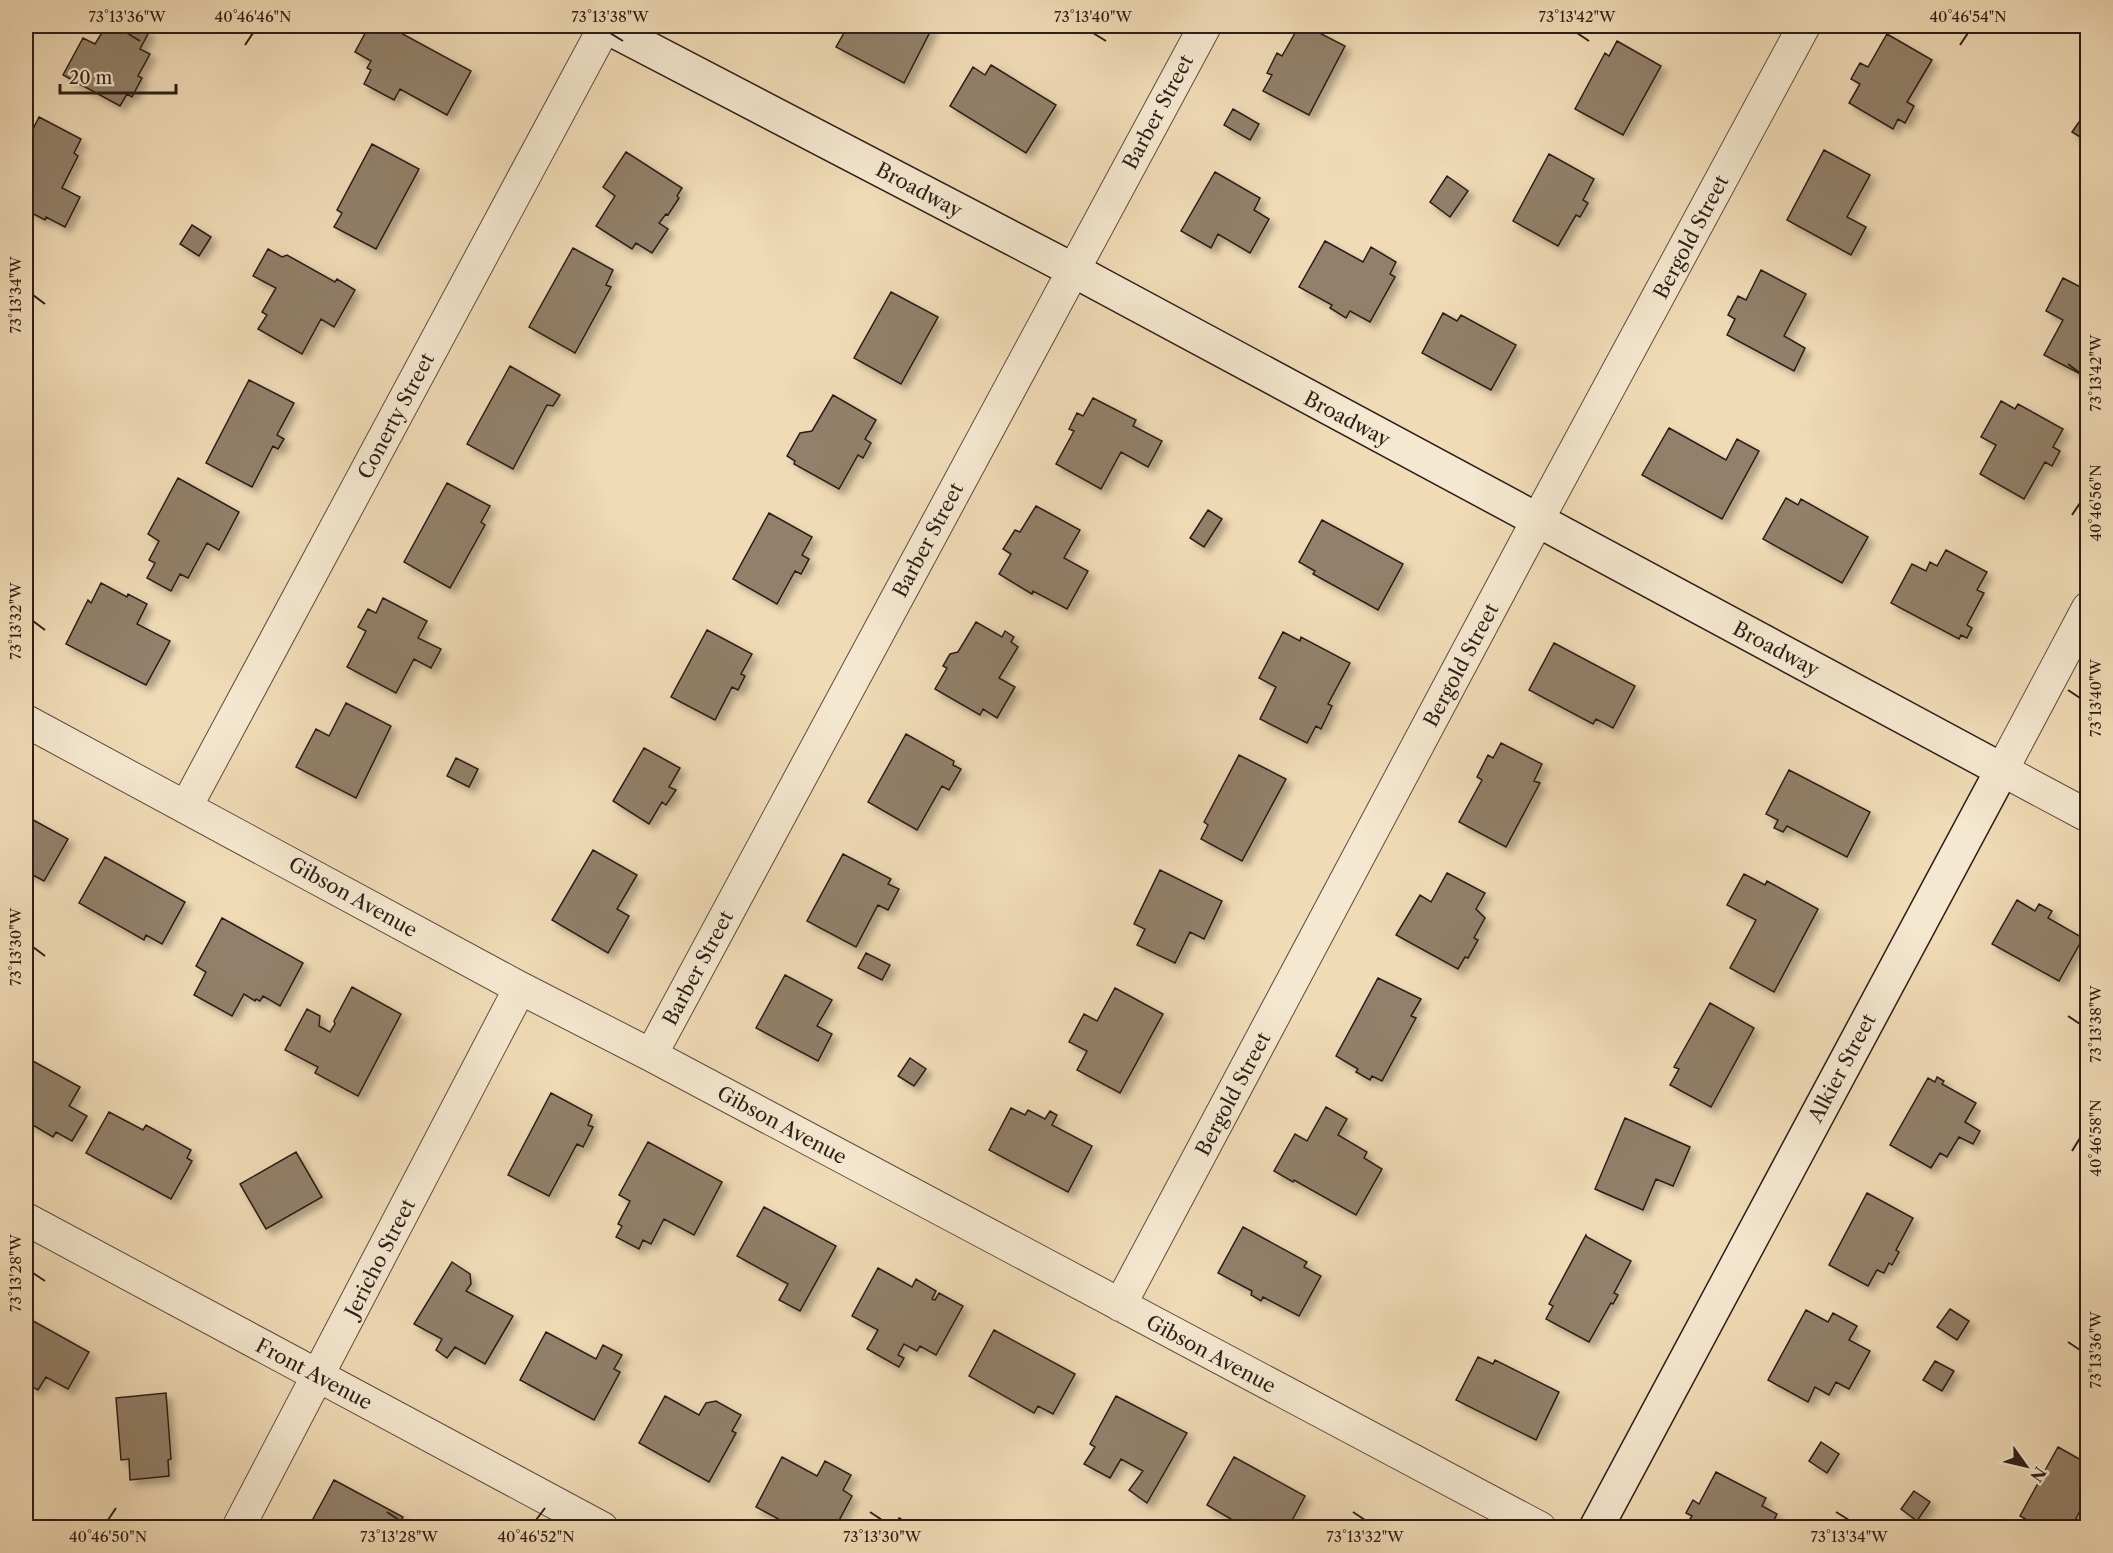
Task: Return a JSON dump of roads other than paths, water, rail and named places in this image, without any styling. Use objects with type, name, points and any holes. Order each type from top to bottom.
[{"type":"street","name":"Broadway","points":[[605,26],[1073,270],[2088,816]]},
{"type":"street","name":"Conerty Street","points":[[186,807],[605,26]]},
{"type":"street","name":"Barber Street","points":[[651,1055],[1205,26]]},
{"type":"street","name":"Bergold Street","points":[[1120,1305],[1537,521],[1804,26]]},
{"type":"street","name":"Alkier Street","points":[[1596,1527],[2088,608]]},
{"type":"street","name":"Gibson Avenue","points":[[26,721],[520,988],[651,1055],[1540,1527]]},
{"type":"street","name":"Jericho Street","points":[[238,1527],[520,988]]},
{"type":"street","name":"Front Avenue","points":[[26,1219],[602,1527]]}]
